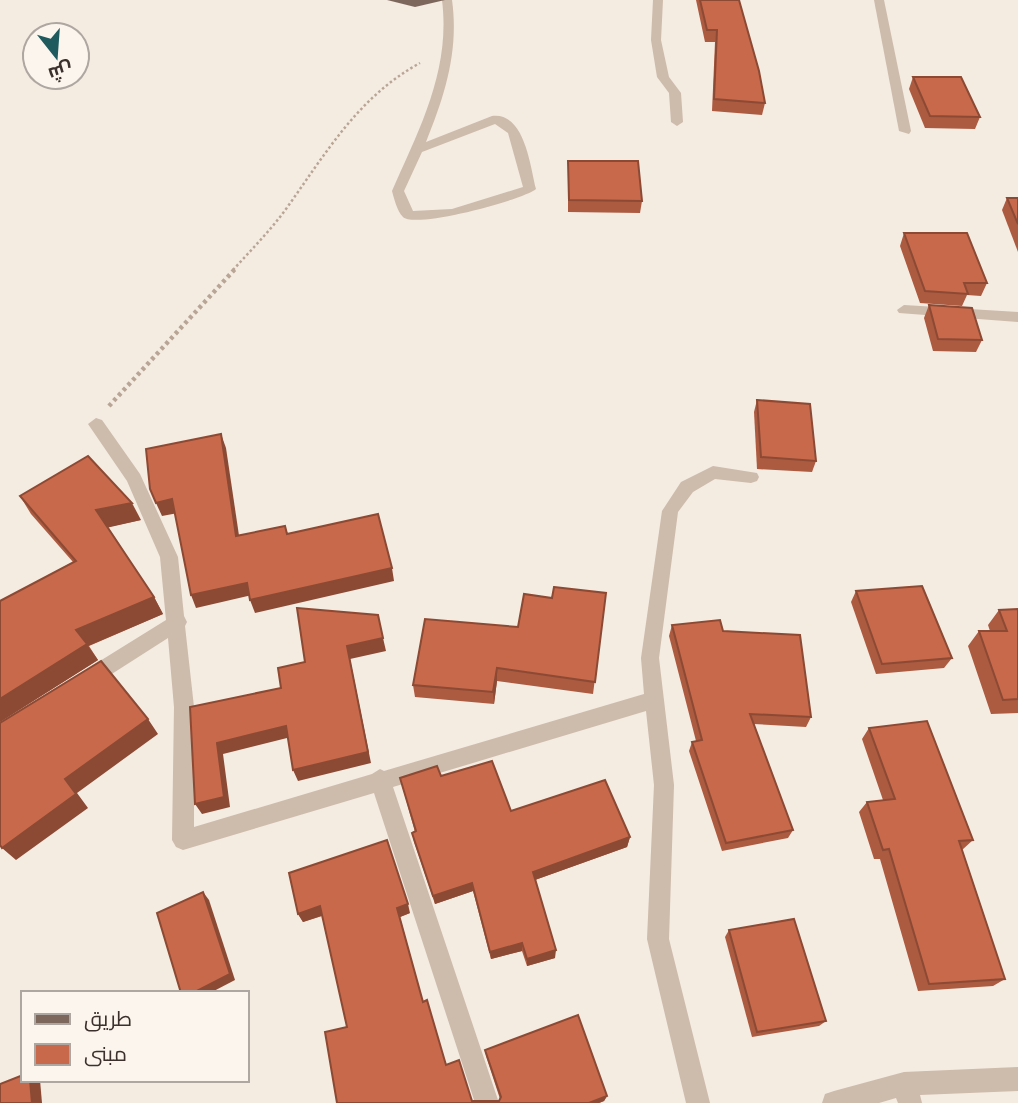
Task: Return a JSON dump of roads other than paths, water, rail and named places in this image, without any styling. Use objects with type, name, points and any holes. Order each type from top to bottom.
[{"type":"main road","points":[[392,0],[415,4],[440,0]]},
{"type":"street","points":[[415,150],[496,119],[514,131],[530,190],[453,213],[408,215],[398,191],[415,150],[435,108],[453,24],[447,0]]},
{"type":"street","points":[[658,0],[656,40],[663,77],[676,93],[677,122]]},
{"type":"street","points":[[879,0],[905,131]]},
{"type":"street","points":[[904,310],[1018,317]]},
{"type":"street","points":[[96,424],[134,478],[169,557],[178,622],[184,707],[183,840],[380,779],[655,700]]},
{"type":"street","points":[[698,1103],[658,939],[664,785],[650,658],[670,510],[687,487],[713,472],[751,477]]},
{"type":"street","points":[[67,693],[178,622]]},
{"type":"street","points":[[380,779],[487,1103]]},
{"type":"street","points":[[834,1103],[1018,1079]]}]
